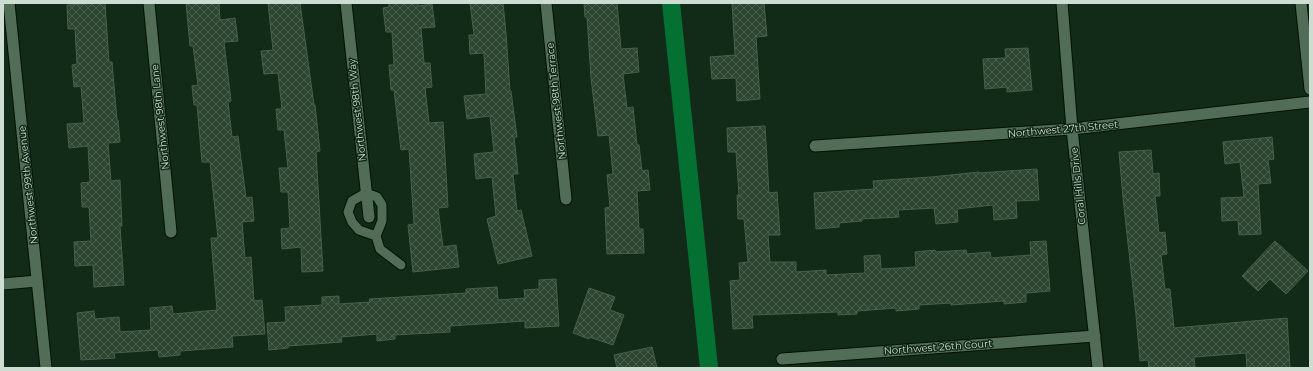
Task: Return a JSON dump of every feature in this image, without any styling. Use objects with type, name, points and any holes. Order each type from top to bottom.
[{"type":"street","name":"Northwest 99th Avenue","points":[[9,3],[46,368]]},
{"type":"street","name":"Northwest 98th Lane","points":[[149,3],[172,232]]},
{"type":"street","name":"Northwest 98th Way","points":[[346,3],[369,217]]},
{"type":"street","name":"Northwest 98th Terrace","points":[[546,3],[566,199]]},
{"type":"street","name":"Coral Hills Drive","points":[[1062,3],[1072,129],[1098,368]]},
{"type":"street","points":[[1301,3],[1310,89]]},
{"type":"street","name":"Northwest 27th Street","points":[[815,146],[1072,129],[1310,102]]},
{"type":"street","points":[[3,284],[38,281]]},
{"type":"street","name":"Northwest 26th Court","points":[[782,359],[1094,336]]},
{"type":"lane","points":[[376,236],[359,230],[352,222],[348,212],[352,201],[366,193],[377,197],[382,205],[382,221],[376,236],[380,249],[401,265]]},
{"type":"building","points":[[105,3],[109,62],[112,62],[120,142],[108,143],[111,181],[120,180],[122,226],[120,226],[124,285],[94,287],[93,265],[75,266],[74,242],[91,241],[89,207],[82,207],[81,183],[90,182],[88,146],[69,148],[67,124],[84,123],[81,86],[74,87],[72,65],[77,64],[75,29],[68,29],[67,5]]},
{"type":"building","points":[[186,3],[219,3],[220,20],[235,18],[238,41],[224,42],[231,101],[228,102],[232,137],[238,136],[246,198],[252,197],[254,221],[242,222],[245,258],[251,257],[254,301],[262,300],[265,334],[232,336],[233,347],[180,351],[180,355],[159,357],[158,350],[114,353],[115,358],[81,360],[77,313],[94,311],[95,319],[119,317],[120,332],[151,330],[150,308],[172,306],[173,314],[217,310],[211,238],[218,238],[210,162],[202,162],[197,105],[194,105],[192,86],[198,85],[193,46],[190,46]]},
{"type":"building","points":[[268,3],[300,3],[315,105],[320,151],[316,152],[323,271],[302,272],[301,247],[282,249],[281,229],[290,228],[288,192],[281,192],[279,168],[288,168],[284,130],[278,130],[276,109],[282,109],[278,73],[264,74],[261,51],[273,50]]},
{"type":"building","points":[[389,3],[418,3],[418,6],[432,4],[435,27],[421,28],[424,63],[430,63],[432,87],[425,88],[429,123],[443,122],[448,207],[438,208],[443,247],[456,245],[459,267],[413,272],[408,225],[414,224],[409,149],[401,150],[394,90],[391,90],[389,65],[394,65],[392,32],[386,32],[383,8],[389,7]]},
{"type":"building","points":[[470,3],[503,3],[510,91],[517,137],[514,137],[518,174],[513,174],[517,211],[521,210],[532,256],[498,264],[487,219],[496,216],[492,177],[476,179],[474,154],[494,152],[490,116],[467,119],[464,96],[486,94],[484,53],[470,54],[469,35],[474,35]]},
{"type":"building","points":[[584,3],[617,3],[621,49],[637,48],[639,72],[623,74],[627,108],[633,107],[637,145],[639,145],[642,171],[648,170],[650,190],[637,191],[639,229],[643,229],[644,253],[607,254],[605,208],[610,207],[607,175],[613,174],[609,135],[598,136],[591,78],[587,17],[585,17]]},
{"type":"building","points":[[732,3],[764,3],[767,36],[756,37],[760,99],[737,101],[736,78],[712,79],[710,57],[735,55]]},
{"type":"building","points":[[1028,48],[1032,90],[1007,92],[1007,87],[985,89],[983,59],[1006,58],[1005,49]]},
{"type":"building","points":[[765,126],[769,193],[777,192],[780,235],[768,235],[770,262],[796,262],[796,272],[826,270],[826,275],[865,273],[864,256],[880,255],[881,269],[916,267],[915,252],[935,250],[936,252],[966,250],[967,254],[990,252],[991,258],[1031,255],[1030,242],[1046,241],[1050,291],[1026,293],[1026,302],[1004,304],[1004,301],[951,305],[951,303],[919,305],[919,309],[896,311],[896,308],[857,311],[857,314],[838,315],[838,312],[752,315],[753,328],[733,329],[730,281],[740,280],[739,263],[748,262],[744,219],[738,219],[737,195],[739,195],[736,152],[728,152],[727,128]]},
{"type":"building","points":[[1272,137],[1274,159],[1268,160],[1271,183],[1258,184],[1261,234],[1239,235],[1238,220],[1222,221],[1221,198],[1244,197],[1240,162],[1225,164],[1223,142]]},
{"type":"building","points":[[1151,150],[1153,174],[1159,173],[1160,196],[1155,196],[1159,233],[1165,232],[1167,254],[1161,255],[1165,289],[1170,289],[1174,328],[1287,318],[1290,368],[1247,368],[1246,353],[1194,357],[1195,368],[1149,368],[1148,360],[1140,361],[1119,152]]},
{"type":"building","points":[[1037,169],[1039,200],[1016,201],[1017,218],[994,220],[993,205],[957,209],[958,222],[936,224],[934,208],[898,210],[899,217],[862,219],[862,221],[839,223],[839,227],[816,229],[814,193],[874,189],[873,181],[979,172]]},
{"type":"building","points":[[1275,241],[1308,271],[1286,294],[1270,279],[1258,291],[1242,276]]},
{"type":"building","points":[[556,279],[559,326],[525,328],[525,321],[450,326],[450,332],[395,335],[395,339],[377,341],[377,334],[341,337],[342,342],[288,346],[288,348],[269,350],[267,323],[286,322],[285,307],[322,305],[322,297],[339,296],[339,304],[370,302],[369,299],[466,293],[466,289],[497,287],[498,300],[525,298],[524,290],[539,289],[539,280]]},
{"type":"building","points":[[589,288],[615,297],[610,310],[624,315],[613,345],[573,333]]},
{"type":"building","points":[[652,347],[657,368],[617,368],[614,355]]},
{"type":"waterway","points":[[671,3],[709,368]]}]
